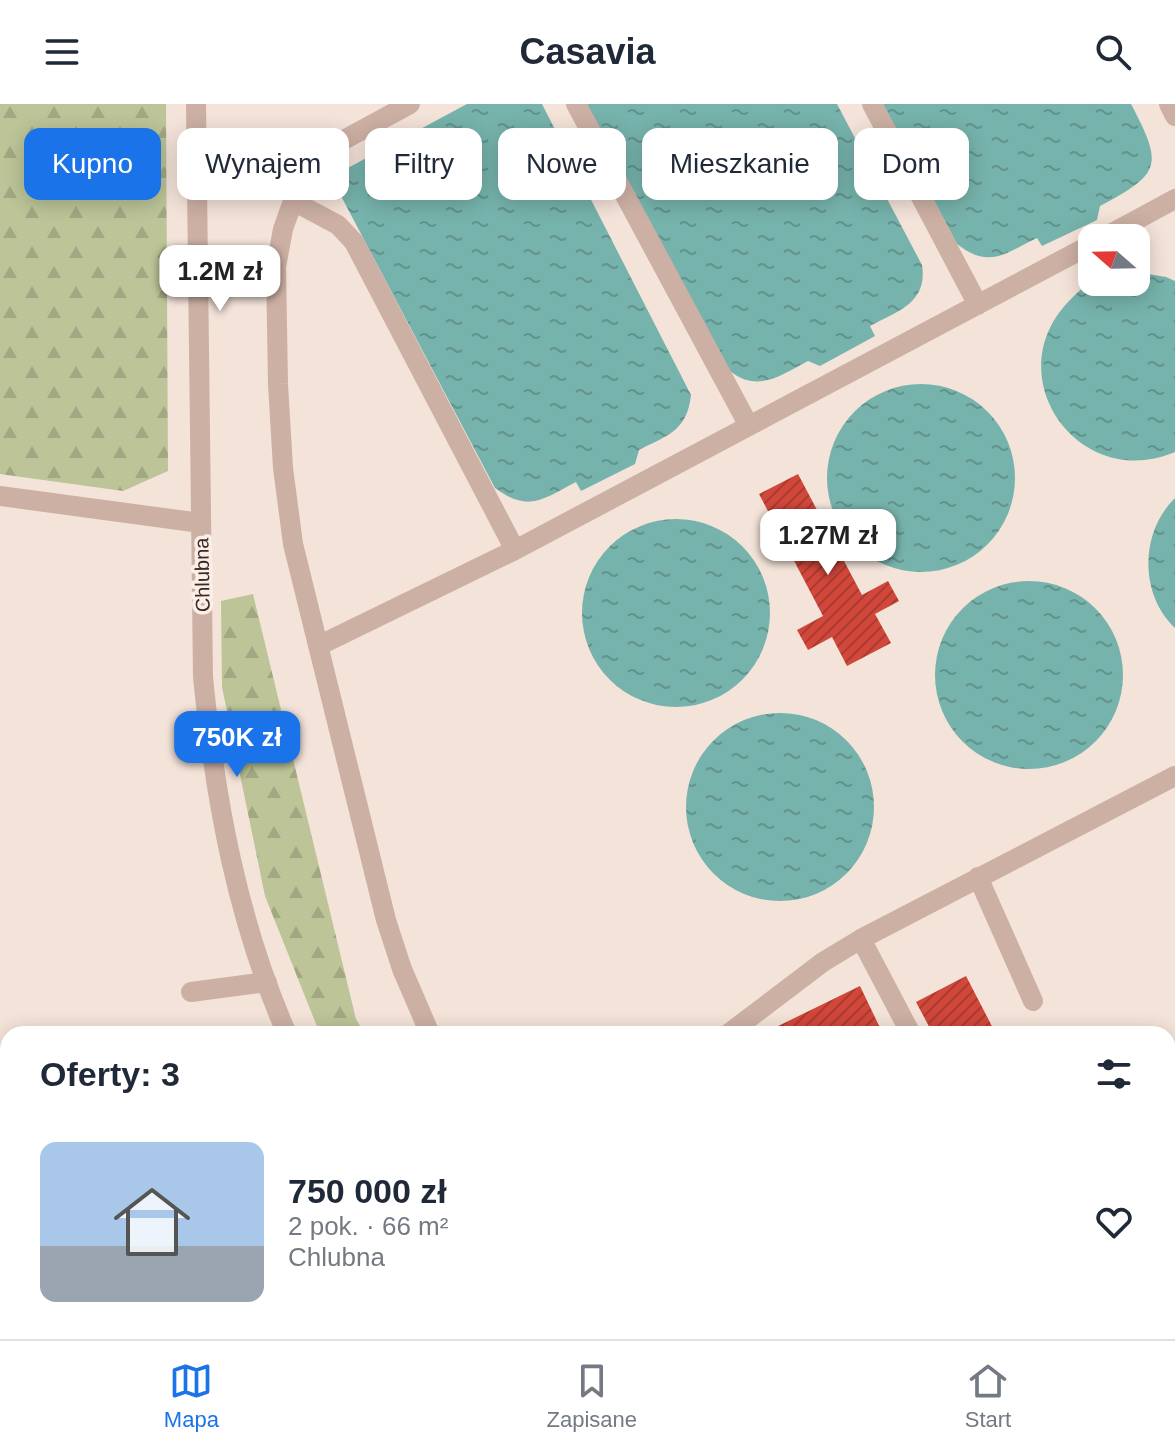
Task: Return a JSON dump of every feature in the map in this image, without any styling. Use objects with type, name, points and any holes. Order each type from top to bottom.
[{"type":"street","name":"Chlubna","points":[[196,104],[203,677],[219,808],[234,876],[284,1026]]},
{"type":"street","points":[[410,104],[338,143],[312,167],[293,201],[283,229],[276,267],[278,384],[283,468],[293,544],[386,920],[402,969],[427,1026]]},
{"type":"street","points":[[576,104],[749,426]]},
{"type":"street","points":[[872,104],[978,305]]},
{"type":"street","points":[[1169,104],[1175,116]]},
{"type":"street","points":[[1129,224],[1175,199]]},
{"type":"street","points":[[293,201],[338,225],[354,242],[515,550]]},
{"type":"street","points":[[318,646],[515,550],[1078,251]]},
{"type":"street","points":[[0,496],[201,523]]},
{"type":"street","points":[[739,1026],[823,962],[861,939],[1175,776]]},
{"type":"street","points":[[978,877],[1033,1001]]},
{"type":"street","points":[[861,939],[907,1026]]},
{"type":"street","points":[[191,992],[267,982]]},
{"type":"green space","points":[[0,104],[166,104],[168,471],[123,491],[0,474]]},
{"type":"green space","points":[[253,594],[360,1026],[317,1026],[265,896],[222,687],[221,601]]},
{"type":"water","points":[[467,104],[542,104],[554,128],[498,128],[498,200],[591,200],[691,395],[680,424],[639,450],[635,464],[581,491],[576,482],[536,501],[517,500],[495,488],[343,200],[349,200],[349,167],[365,159],[365,200],[482,200],[482,128],[422,128]]},
{"type":"water","points":[[587,104],[837,104],[854,136],[854,200],[888,200],[922,265],[923,278],[916,297],[900,310],[870,326],[875,336],[820,366],[808,361],[765,381],[745,379],[734,374],[723,365],[626,179],[626,128],[600,128]]},
{"type":"water","points":[[883,104],[1131,104],[1148,141],[1152,154],[1151,166],[1136,185],[1100,206],[1097,220],[1078,224],[1078,229],[1042,246],[1037,238],[1006,254],[978,256],[957,244],[934,200],[969,200],[969,128],[896,128]]},
{"type":"water","points":[[1150,274],[1175,281],[1175,452],[1140,460],[1108,456],[1080,442],[1059,420],[1045,393],[1041,362],[1049,331],[1077,293],[1078,296],[1150,296]]},
{"type":"water","points":[[921,384],[957,391],[987,412],[1008,442],[1015,478],[1008,514],[987,544],[957,565],[921,572],[885,565],[855,544],[834,514],[827,478],[834,442],[855,412],[885,391]]},
{"type":"water","points":[[1175,498],[1175,628],[1155,598],[1148,563],[1155,528]]},
{"type":"water","points":[[676,519],[712,526],[742,547],[763,577],[770,613],[763,649],[742,679],[712,700],[676,707],[640,700],[610,679],[589,649],[582,613],[589,577],[610,547],[640,526]]},
{"type":"water","points":[[1029,581],[1065,588],[1095,609],[1116,639],[1123,675],[1116,711],[1095,741],[1065,762],[1029,769],[993,762],[963,741],[942,711],[935,675],[942,639],[963,609],[993,588]]},
{"type":"water","points":[[780,713],[816,720],[846,741],[867,771],[874,807],[867,843],[846,873],[816,894],[780,901],[744,894],[714,873],[693,843],[686,807],[693,771],[714,741],[744,720]]},
{"type":"building","points":[[798,474],[862,595],[888,581],[899,601],[875,614],[891,643],[847,666],[832,637],[808,650],[797,630],[823,616],[759,494]]},
{"type":"building","points":[[966,976],[992,1026],[929,1026],[916,1002]]},
{"type":"building","points":[[860,986],[879,1026],[778,1026]]}]
